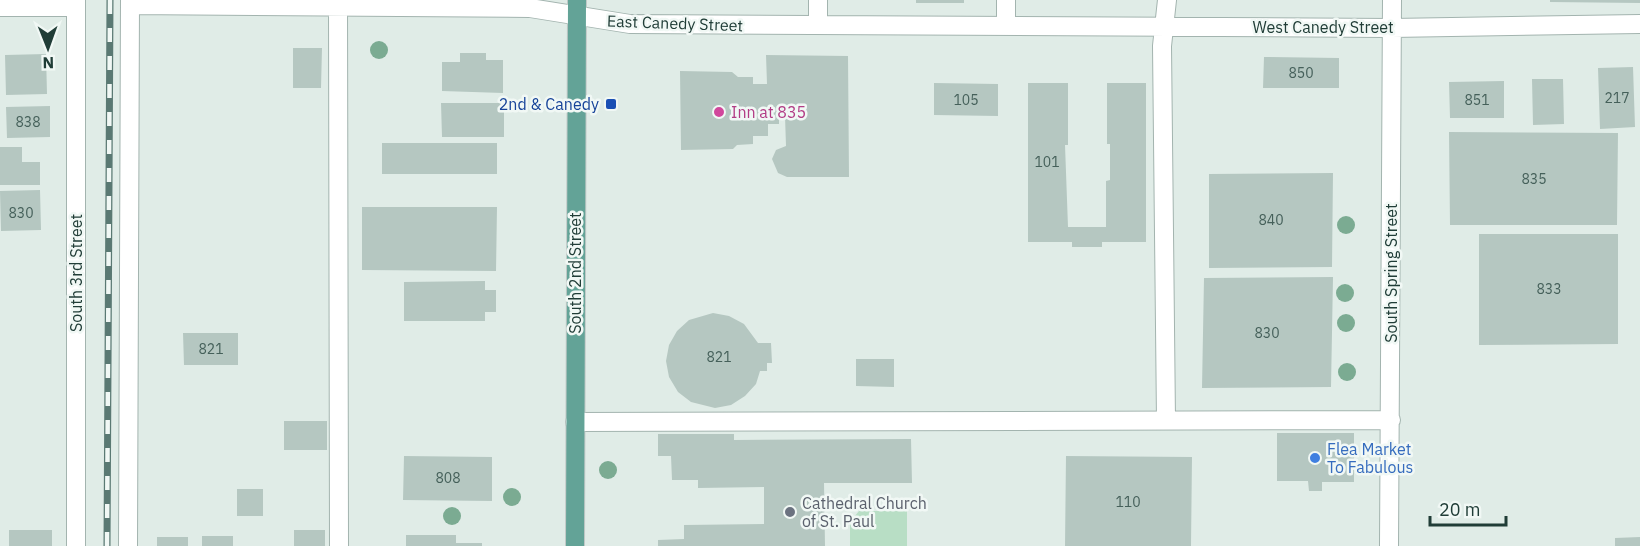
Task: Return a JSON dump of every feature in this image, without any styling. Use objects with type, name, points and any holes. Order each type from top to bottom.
[{"type":"main road","name":"South 2nd Street","points":[[574,546],[577,9]]},
{"type":"street","points":[[818,0],[818,25]]},
{"type":"street","points":[[1005,25],[1006,0]]},
{"type":"street","points":[[1166,420],[1163,26],[1167,0]]},
{"type":"street","name":"South Spring Street","points":[[1389,546],[1392,0]]},
{"type":"street","points":[[0,7],[76,3]]},
{"type":"street","name":"South 3rd Street","points":[[76,3],[76,546]]},
{"type":"street","points":[[128,546],[130,3]]},
{"type":"street","name":"East Canedy Street","points":[[130,3],[577,9],[630,24],[1005,25]]},
{"type":"street","points":[[338,4],[339,546]]},
{"type":"street","name":"West Canedy Street","points":[[1005,25],[1392,28],[1640,24]]},
{"type":"street","points":[[575,422],[1390,420]]},
{"type":"green space","points":[[859,511],[907,511],[907,546],[850,546],[850,522]]},
{"type":"building","points":[[916,0],[964,0],[964,3],[916,3]]},
{"type":"building","points":[[1550,0],[1640,0],[1640,3],[1550,2]]},
{"type":"building","points":[[293,48],[322,48],[321,88],[293,88]]},
{"type":"building","points":[[460,53],[486,53],[486,60],[503,60],[503,93],[442,91],[442,62],[460,62]]},
{"type":"building","points":[[46,54],[47,94],[6,95],[5,55]]},
{"type":"building","points":[[766,55],[848,56],[849,177],[787,177],[778,173],[772,159],[776,150],[786,146],[785,116],[779,116],[779,124],[768,124],[768,136],[753,136],[753,144],[737,145],[733,149],[681,150],[680,71],[732,72],[738,77],[753,77],[753,84],[767,84]]},
{"type":"building","points":[[1264,57],[1339,58],[1339,88],[1263,88]]},
{"type":"building","points":[[1633,67],[1635,127],[1600,129],[1598,68]]},
{"type":"building","points":[[1532,79],[1563,79],[1564,124],[1533,125]]},
{"type":"building","points":[[1504,81],[1504,118],[1450,118],[1449,82]]},
{"type":"building","points":[[934,83],[998,84],[998,116],[934,115]]},
{"type":"building","points":[[1028,83],[1068,83],[1068,145],[1065,145],[1068,227],[1106,227],[1106,181],[1110,180],[1110,144],[1107,144],[1107,83],[1146,83],[1146,242],[1102,242],[1102,247],[1072,247],[1072,242],[1028,242]]},
{"type":"building","points":[[441,103],[504,103],[504,137],[442,137]]},
{"type":"building","points":[[50,106],[50,137],[7,138],[6,107]]},
{"type":"building","points":[[1449,132],[1618,133],[1617,225],[1450,225]]},
{"type":"building","points":[[382,143],[497,143],[497,174],[382,174]]},
{"type":"building","points":[[0,147],[22,147],[22,162],[40,162],[40,185],[0,185]]},
{"type":"building","points":[[1333,173],[1332,267],[1209,268],[1209,174]]},
{"type":"building","points":[[40,190],[41,230],[1,231],[0,191]]},
{"type":"building","points":[[362,207],[497,207],[496,271],[362,270]]},
{"type":"building","points":[[1479,234],[1618,234],[1618,344],[1479,345]]},
{"type":"building","points":[[1333,277],[1331,387],[1202,388],[1204,278]]},
{"type":"building","points":[[485,281],[485,290],[496,290],[496,312],[485,312],[485,321],[404,321],[404,282]]},
{"type":"building","points":[[713,313],[729,316],[744,324],[758,343],[771,343],[772,363],[767,363],[767,371],[760,371],[756,384],[745,396],[731,405],[715,408],[691,402],[678,392],[669,377],[666,361],[669,345],[677,331],[689,320]]},
{"type":"building","points":[[183,333],[238,333],[238,365],[184,365]]},
{"type":"building","points":[[856,359],[894,359],[894,387],[856,386]]},
{"type":"building","points":[[284,421],[327,421],[327,450],[284,450]]},
{"type":"building","points":[[1277,433],[1354,433],[1354,482],[1322,482],[1322,491],[1309,491],[1308,481],[1277,481]]},
{"type":"building","points":[[658,434],[734,434],[734,440],[911,439],[912,483],[824,483],[825,546],[658,546],[658,540],[684,539],[684,525],[764,524],[764,487],[698,488],[698,480],[672,480],[671,456],[658,456]]},
{"type":"building","points":[[404,456],[492,457],[492,501],[403,500]]},
{"type":"building","points":[[1066,456],[1192,457],[1191,546],[1065,546]]},
{"type":"building","points":[[237,489],[263,489],[263,516],[237,516]]},
{"type":"building","points":[[9,530],[52,530],[52,546],[9,546]]},
{"type":"building","points":[[294,530],[325,530],[325,546],[294,546]]},
{"type":"building","points":[[406,535],[456,535],[456,543],[482,543],[482,546],[406,546]]},
{"type":"building","points":[[202,536],[233,536],[233,546],[202,546]]},
{"type":"building","points":[[157,537],[188,537],[188,546],[157,546]]},
{"type":"building","points":[[1640,537],[1640,546],[1615,546],[1615,538]]},
{"type":"railway","points":[[107,546],[110,0]]},
{"type":"place","name":"2nd & Canedy","points":[[611,104]]},
{"type":"place","name":"Inn at 835","points":[[719,112]]},
{"type":"place","name":"Flea Market To Fabulous","points":[[1315,458]]},
{"type":"place","name":"Cathedral Church of St. Paul","points":[[790,512]]}]
